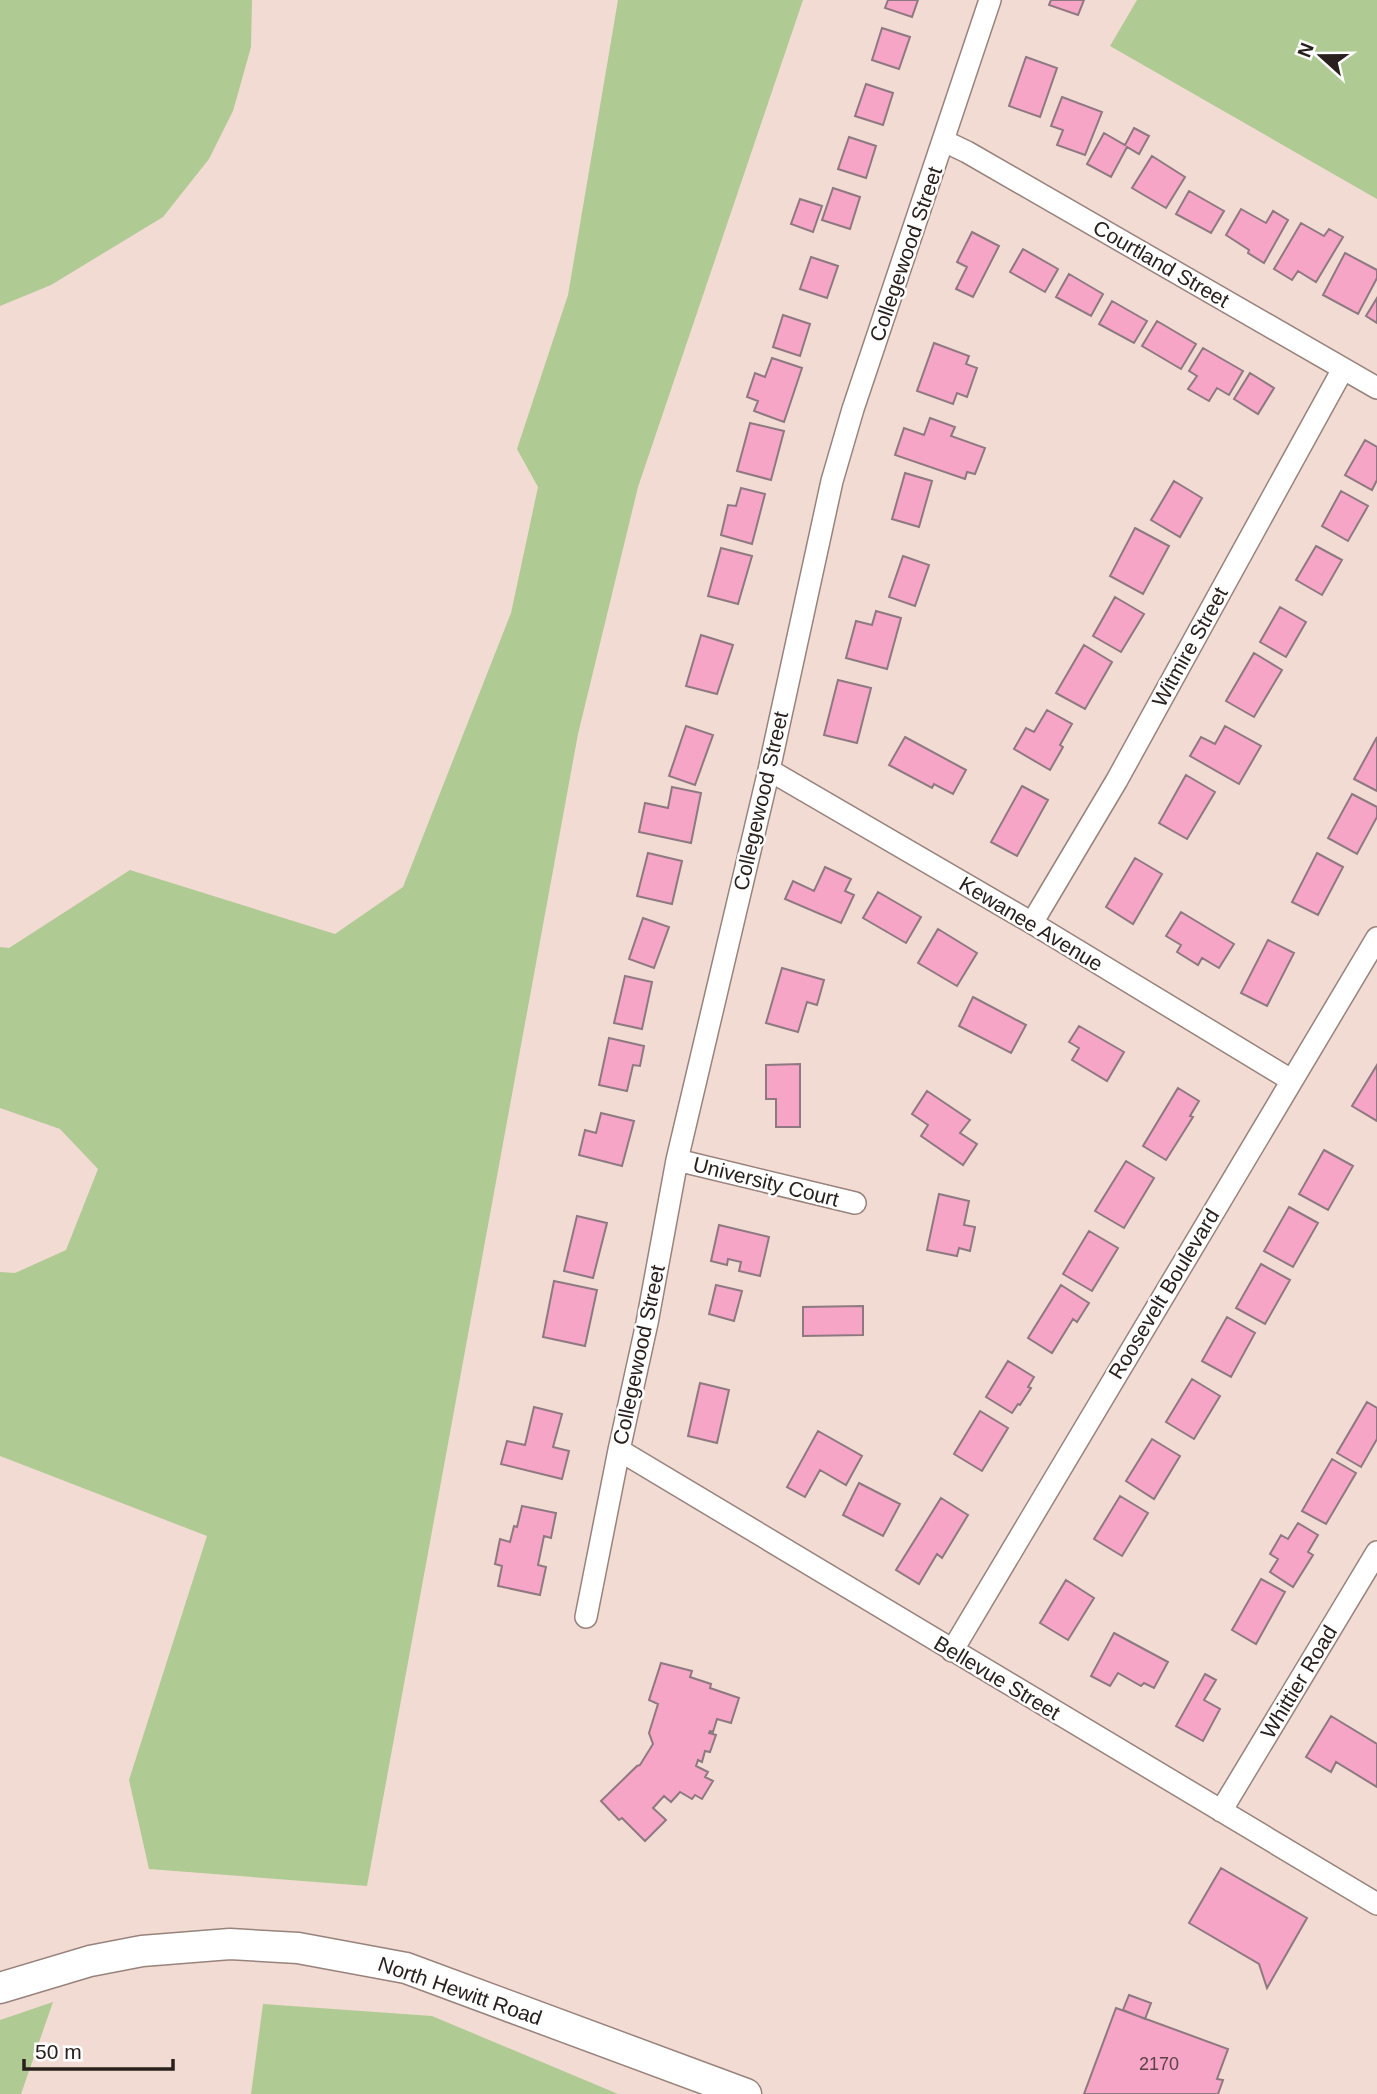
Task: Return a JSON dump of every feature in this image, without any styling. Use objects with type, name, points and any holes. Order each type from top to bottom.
[{"type":"main road","name":"North Hewitt Road","points":[[0,1988],[90,1961],[142,1951],[230,1944],[298,1948],[406,1968],[746,2094]]},
{"type":"street","name":"Collegewood Street","points":[[586,1617],[647,1323],[677,1160],[769,771],[832,481],[853,409],[990,0]]},
{"type":"street","name":"Courtland Street","points":[[944,141],[980,159],[1377,388]]},
{"type":"street","name":"Witmire Street","points":[[1032,923],[1116,780],[1343,369]]},
{"type":"street","name":"Kewanee Avenue","points":[[769,771],[1032,923],[1291,1080]]},
{"type":"street","name":"Roosevelt Boulevard","points":[[952,1651],[1377,938]]},
{"type":"street","name":"University Court","points":[[677,1160],[855,1203]]},
{"type":"street","name":"Bellevue Street","points":[[619,1450],[1377,1904]]},
{"type":"street","name":"Whittier Road","points":[[1221,1811],[1377,1552]]},
{"type":"green space","points":[[0,0],[252,0],[251,47],[233,111],[209,159],[163,217],[51,285],[0,306]]},
{"type":"green space","points":[[618,0],[803,0],[638,487],[578,734],[367,1886],[149,1869],[129,1780],[207,1536],[0,1456],[0,1272],[15,1273],[66,1250],[98,1169],[60,1129],[0,1108],[0,947],[9,948],[130,870],[335,934],[403,887],[511,613],[538,487],[517,449],[568,295]]},
{"type":"green space","points":[[1137,0],[1377,0],[1377,199],[1110,46]]},
{"type":"green space","points":[[53,2002],[21,2094],[0,2094],[0,2020]]},
{"type":"green space","points":[[263,2004],[432,2016],[618,2094],[251,2094]]},
{"type":"building","points":[[888,0],[918,0],[912,17],[885,8]]},
{"type":"building","points":[[1051,0],[1084,0],[1078,15],[1049,5]]},
{"type":"building","points":[[882,28],[910,37],[899,69],[872,60]]},
{"type":"building","points":[[1026,57],[1057,68],[1040,117],[1009,106]]},
{"type":"building","points":[[866,84],[893,93],[883,125],[855,116]]},
{"type":"building","points":[[1062,97],[1102,112],[1085,155],[1057,145],[1063,130],[1051,126]]},
{"type":"building","points":[[1134,128],[1149,136],[1139,154],[1127,147],[1111,177],[1087,164],[1104,133],[1125,145]]},
{"type":"building","points":[[849,137],[876,146],[866,178],[838,169]]},
{"type":"building","points":[[1152,156],[1185,177],[1166,208],[1132,188]]},
{"type":"building","points":[[833,188],[860,197],[850,229],[822,220]]},
{"type":"building","points":[[1189,191],[1224,211],[1211,233],[1176,214]]},
{"type":"building","points":[[800,199],[822,206],[813,232],[791,224]]},
{"type":"building","points":[[1241,209],[1266,223],[1273,211],[1288,220],[1264,263],[1226,235]]},
{"type":"building","points":[[1301,223],[1324,236],[1329,229],[1343,237],[1316,282],[1298,271],[1292,280],[1274,269]]},
{"type":"building","points":[[972,232],[999,246],[973,297],[956,289],[967,267],[957,262]]},
{"type":"building","points":[[1023,249],[1058,269],[1045,292],[1010,272]]},
{"type":"building","points":[[1345,253],[1377,270],[1377,278],[1358,314],[1323,295]]},
{"type":"building","points":[[811,257],[838,266],[827,298],[800,289]]},
{"type":"building","points":[[1069,274],[1103,294],[1091,316],[1056,297]]},
{"type":"building","points":[[1377,298],[1377,323],[1366,316]]},
{"type":"building","points":[[1112,301],[1147,321],[1134,343],[1099,324]]},
{"type":"building","points":[[783,315],[810,324],[800,356],[773,347]]},
{"type":"building","points":[[1157,321],[1196,344],[1181,369],[1142,346]]},
{"type":"building","points":[[934,343],[969,356],[966,364],[977,368],[967,397],[957,393],[953,404],[917,391]]},
{"type":"building","points":[[1203,348],[1243,371],[1229,395],[1217,388],[1209,401],[1188,389],[1197,376],[1189,371]]},
{"type":"building","points":[[772,358],[802,368],[784,422],[754,411],[758,401],[747,397],[755,373],[765,377]]},
{"type":"building","points":[[1250,373],[1274,388],[1258,414],[1234,399]]},
{"type":"building","points":[[930,418],[955,427],[951,436],[985,448],[975,474],[967,472],[965,479],[895,455],[904,428],[924,435]]},
{"type":"building","points":[[750,423],[784,431],[771,480],[737,471]]},
{"type":"building","points":[[1365,440],[1377,447],[1377,480],[1372,490],[1345,475]]},
{"type":"building","points":[[905,473],[932,481],[919,527],[892,519]]},
{"type":"building","points":[[1174,481],[1202,498],[1180,537],[1151,520]]},
{"type":"building","points":[[741,488],[765,494],[752,544],[721,535],[728,505],[736,506]]},
{"type":"building","points":[[1341,491],[1368,506],[1348,541],[1322,526]]},
{"type":"building","points":[[1135,528],[1169,546],[1143,594],[1110,576]]},
{"type":"building","points":[[1316,546],[1342,560],[1322,595],[1296,580]]},
{"type":"building","points":[[721,548],[752,556],[738,604],[708,596]]},
{"type":"building","points":[[903,556],[929,565],[915,606],[889,597]]},
{"type":"building","points":[[1115,597],[1144,614],[1121,652],[1093,636]]},
{"type":"building","points":[[1280,607],[1306,622],[1286,657],[1260,642]]},
{"type":"building","points":[[876,611],[901,618],[887,669],[846,658],[856,621],[872,625]]},
{"type":"building","points":[[701,635],[733,645],[717,694],[686,686]]},
{"type":"building","points":[[1084,645],[1112,662],[1085,709],[1056,693]]},
{"type":"building","points":[[1254,653],[1282,670],[1254,717],[1226,701]]},
{"type":"building","points":[[838,680],[871,688],[857,743],[824,735]]},
{"type":"building","points":[[1047,710],[1072,724],[1050,770],[1014,749],[1026,728],[1034,732]]},
{"type":"building","points":[[686,726],[713,735],[695,785],[669,776]]},
{"type":"building","points":[[1225,726],[1261,746],[1239,784],[1190,756],[1201,737],[1215,744]]},
{"type":"building","points":[[905,737],[966,770],[953,794],[934,784],[932,788],[889,765]]},
{"type":"building","points":[[1377,737],[1377,791],[1354,779]]},
{"type":"building","points":[[1186,775],[1215,792],[1187,839],[1159,823]]},
{"type":"building","points":[[1022,786],[1048,800],[1017,856],[991,842]]},
{"type":"building","points":[[672,787],[701,793],[691,843],[639,832],[645,803],[668,808]]},
{"type":"building","points":[[1352,794],[1377,807],[1377,817],[1357,854],[1328,838]]},
{"type":"building","points":[[648,853],[682,861],[672,904],[637,896]]},
{"type":"building","points":[[1317,853],[1343,867],[1318,915],[1292,902]]},
{"type":"building","points":[[1135,858],[1162,874],[1133,924],[1106,907]]},
{"type":"building","points":[[825,867],[851,879],[845,891],[854,895],[841,923],[785,899],[793,881],[814,891]]},
{"type":"building","points":[[878,892],[921,917],[906,943],[863,918]]},
{"type":"building","points":[[1181,912],[1234,944],[1219,968],[1202,958],[1198,965],[1177,952],[1181,945],[1166,936]]},
{"type":"building","points":[[643,918],[669,927],[654,968],[629,959]]},
{"type":"building","points":[[938,929],[977,953],[957,986],[918,963]]},
{"type":"building","points":[[1268,940],[1294,953],[1267,1006],[1241,993]]},
{"type":"building","points":[[782,968],[824,980],[817,1005],[807,1002],[798,1032],[766,1023]]},
{"type":"building","points":[[625,976],[652,982],[642,1029],[614,1023]]},
{"type":"building","points":[[973,997],[1026,1025],[1011,1053],[959,1026]]},
{"type":"building","points":[[1079,1026],[1124,1052],[1107,1081],[1072,1060],[1079,1048],[1069,1042]]},
{"type":"building","points":[[609,1038],[644,1046],[640,1066],[633,1065],[627,1091],[599,1085]]},
{"type":"building","points":[[800,1064],[800,1127],[776,1127],[776,1099],[766,1099],[766,1065]]},
{"type":"building","points":[[1377,1065],[1377,1121],[1352,1106]]},
{"type":"building","points":[[1178,1088],[1199,1101],[1190,1116],[1193,1117],[1166,1160],[1143,1146]]},
{"type":"building","points":[[927,1091],[970,1120],[960,1133],[977,1144],[963,1165],[921,1136],[928,1125],[912,1114]]},
{"type":"building","points":[[601,1113],[634,1121],[622,1166],[579,1155],[585,1130],[596,1133]]},
{"type":"building","points":[[1324,1150],[1353,1166],[1328,1210],[1299,1194]]},
{"type":"building","points":[[1126,1161],[1154,1178],[1124,1228],[1095,1211]]},
{"type":"building","points":[[939,1194],[969,1201],[964,1225],[975,1227],[970,1251],[959,1248],[957,1256],[927,1250]]},
{"type":"building","points":[[1289,1207],[1318,1223],[1293,1267],[1264,1251]]},
{"type":"building","points":[[577,1216],[607,1223],[593,1278],[564,1271]]},
{"type":"building","points":[[719,1225],[769,1237],[760,1276],[739,1271],[741,1262],[728,1259],[727,1265],[711,1261]]},
{"type":"building","points":[[1089,1231],[1118,1248],[1092,1291],[1063,1274]]},
{"type":"building","points":[[1261,1264],[1290,1280],[1265,1324],[1236,1308]]},
{"type":"building","points":[[554,1281],[597,1290],[585,1346],[543,1337]]},
{"type":"building","points":[[716,1285],[742,1291],[734,1321],[709,1314]]},
{"type":"building","points":[[1061,1285],[1089,1303],[1077,1322],[1073,1319],[1052,1353],[1028,1338]]},
{"type":"building","points":[[863,1306],[863,1335],[803,1336],[803,1307]]},
{"type":"building","points":[[1227,1317],[1255,1333],[1231,1377],[1202,1361]]},
{"type":"building","points":[[1008,1361],[1034,1377],[1028,1387],[1031,1388],[1012,1413],[986,1397]]},
{"type":"building","points":[[1192,1379],[1220,1396],[1194,1439],[1166,1422]]},
{"type":"building","points":[[700,1383],[729,1390],[717,1443],[688,1436]]},
{"type":"building","points":[[1367,1402],[1377,1408],[1377,1439],[1361,1467],[1337,1453]]},
{"type":"building","points":[[534,1407],[562,1414],[553,1447],[569,1451],[562,1479],[501,1464],[507,1441],[525,1445]]},
{"type":"building","points":[[980,1411],[1008,1428],[982,1471],[954,1454]]},
{"type":"building","points":[[818,1431],[862,1456],[846,1485],[820,1470],[805,1497],[787,1487]]},
{"type":"building","points":[[1152,1439],[1180,1456],[1154,1499],[1126,1481]]},
{"type":"building","points":[[1332,1459],[1356,1473],[1326,1524],[1302,1511]]},
{"type":"building","points":[[859,1483],[900,1504],[883,1536],[843,1515]]},
{"type":"building","points":[[1120,1496],[1148,1513],[1122,1556],[1094,1539]]},
{"type":"building","points":[[941,1498],[968,1515],[942,1558],[937,1554],[919,1584],[896,1570]]},
{"type":"building","points":[[522,1506],[556,1513],[551,1538],[544,1536],[538,1565],[546,1567],[540,1595],[498,1586],[502,1566],[495,1564],[500,1539],[510,1542]]},
{"type":"building","points":[[1298,1523],[1318,1535],[1308,1552],[1313,1555],[1293,1587],[1270,1572],[1278,1559],[1270,1554],[1281,1535],[1288,1539]]},
{"type":"building","points":[[1261,1579],[1285,1592],[1256,1644],[1232,1630]]},
{"type":"building","points":[[1066,1580],[1094,1598],[1068,1640],[1040,1623]]},
{"type":"building","points":[[1114,1633],[1168,1662],[1154,1688],[1144,1683],[1141,1686],[1118,1673],[1110,1686],[1091,1676]]},
{"type":"building","points":[[661,1663],[692,1671],[690,1677],[711,1684],[710,1688],[739,1698],[731,1723],[717,1719],[713,1732],[709,1733],[716,1735],[710,1752],[705,1751],[702,1762],[698,1760],[696,1766],[708,1772],[705,1777],[713,1781],[702,1799],[695,1795],[692,1799],[680,1792],[671,1802],[664,1796],[653,1808],[666,1820],[645,1841],[601,1801],[640,1765],[653,1744],[649,1733],[658,1704],[649,1700]]},
{"type":"building","points":[[1205,1674],[1216,1680],[1204,1700],[1220,1709],[1203,1741],[1176,1726]]},
{"type":"building","points":[[1331,1716],[1377,1744],[1377,1787],[1336,1762],[1331,1772],[1306,1757]]},
{"type":"building","points":[[1221,1868],[1307,1918],[1267,1988],[1259,1964],[1189,1923]]},
{"type":"building","points":[[1129,1995],[1151,2003],[1145,2019],[1123,2010]]},
{"type":"building","points":[[1116,2008],[1228,2049],[1217,2079],[1223,2080],[1218,2094],[1084,2094]]}]
